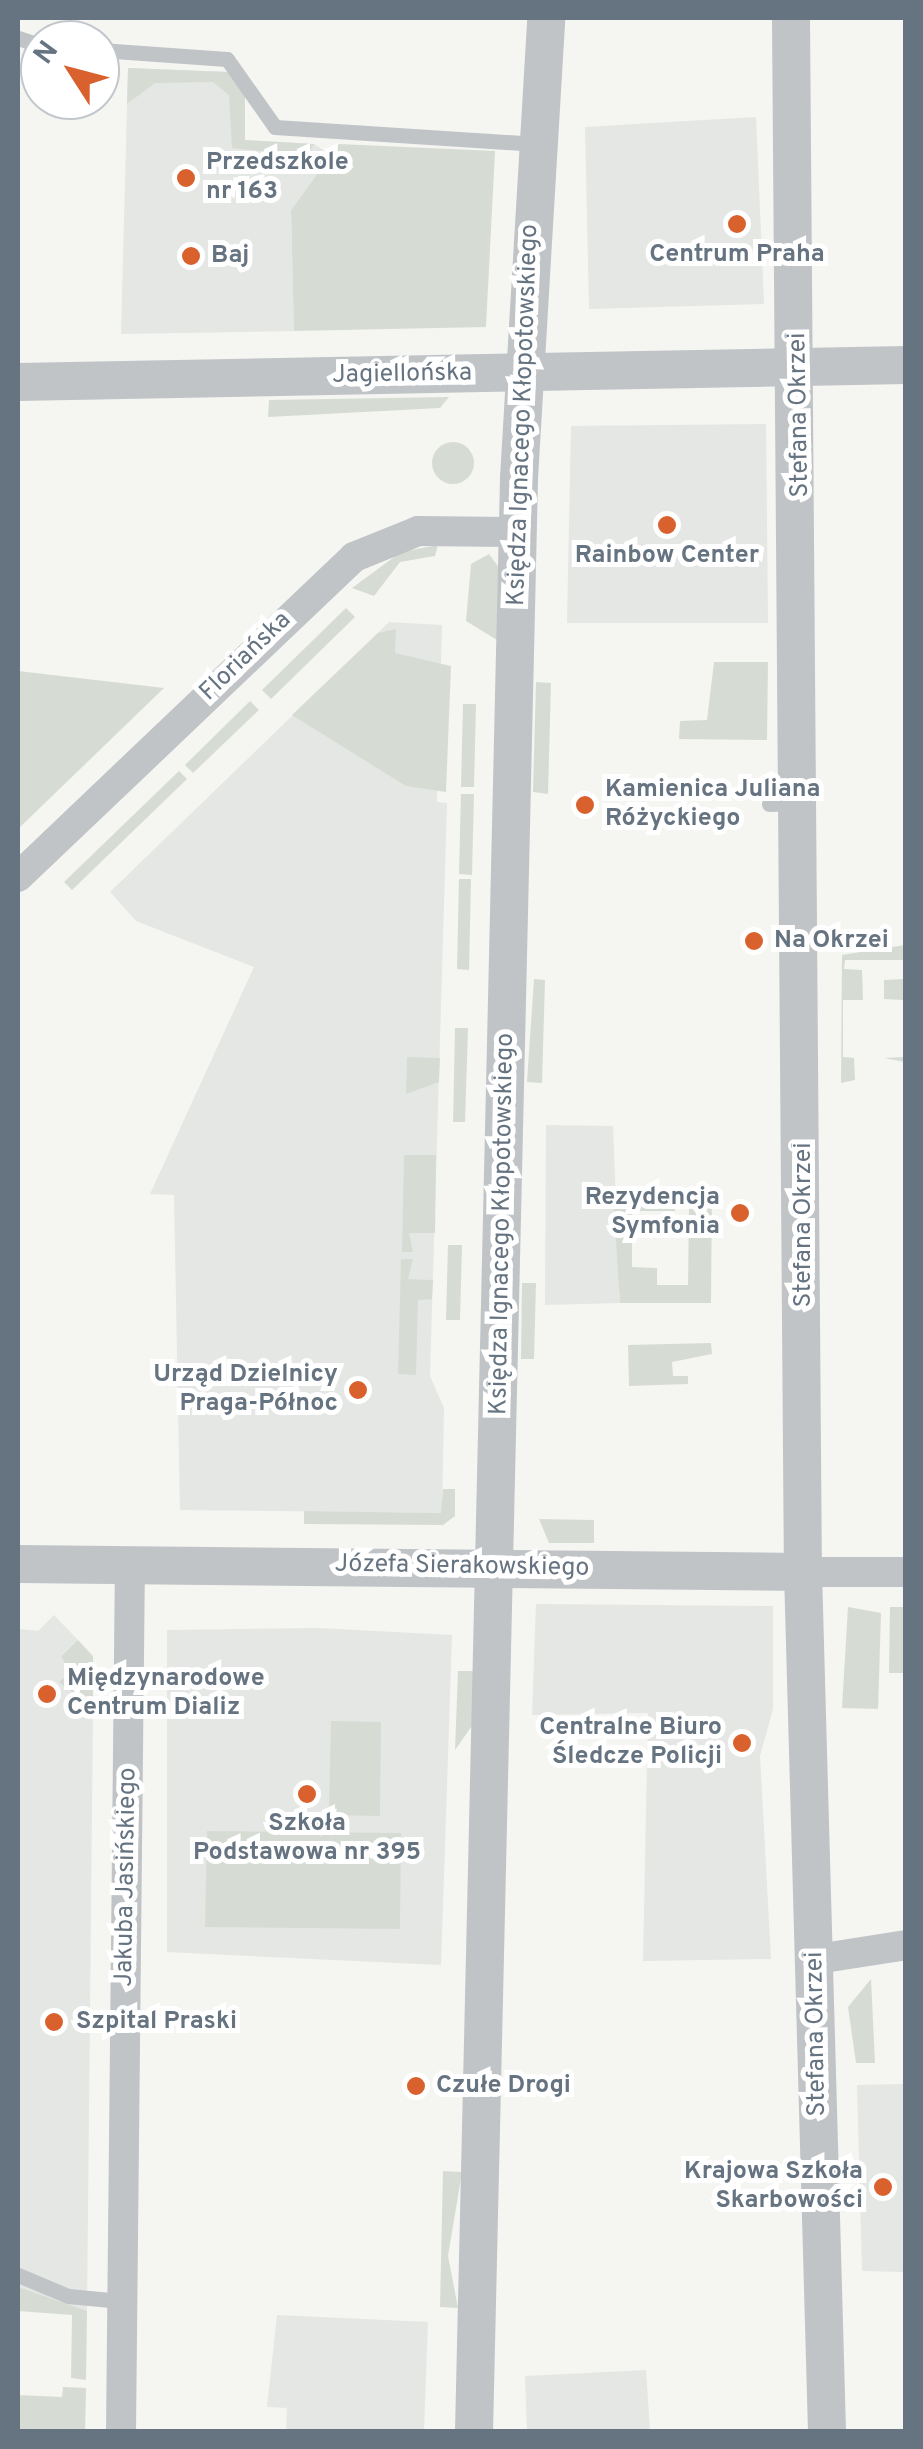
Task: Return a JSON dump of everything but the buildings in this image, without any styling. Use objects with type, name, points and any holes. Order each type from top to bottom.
[{"type":"street","name":"Księdza Ignacego Kłopotowskiego","points":[[474,2432],[498,1568],[518,532],[546,18]]},
{"type":"street","name":"Stefana Okrzei","points":[[791,18],[800,366],[785,804],[827,2432]]},
{"type":"street","name":"Jagiellońska","points":[[18,382],[906,365]]},
{"type":"street","name":"Floriańska","points":[[18,877],[354,557],[418,531],[518,532]]},
{"type":"street","name":"Józefa Sierakowskiego","points":[[18,1564],[906,1572]]},
{"type":"street","name":"Jakuba Jasińskiego","points":[[121,2432],[130,1564]]},
{"type":"street","points":[[817,1958],[906,1945]]},
{"type":"lane","points":[[120,51],[227,59],[275,127],[540,144]]},
{"type":"lane","points":[[18,2275],[68,2296],[121,2301]]},
{"type":"shaded area","points":[[128,68],[229,72],[245,95],[245,140],[314,144],[331,155],[291,210],[294,331],[121,334]]},
{"type":"shaded area","points":[[128,68],[229,72],[245,95],[245,140],[314,144],[307,156],[232,148],[229,95],[213,82],[155,83],[127,104]]},
{"type":"shaded area","name":"Centrum Praha","points":[[756,117],[764,304],[589,309],[585,127]]},
{"type":"shaded area","points":[[339,144],[495,151],[486,327],[294,331],[291,210]]},
{"type":"shaded area","points":[[449,397],[440,408],[268,417],[269,400]]},
{"type":"shaded area","points":[[766,424],[768,623],[567,623],[571,426]]},
{"type":"shaded area","points":[[453,442],[468,448],[474,463],[468,478],[453,484],[438,478],[432,463],[438,448]]},
{"type":"shaded area","points":[[438,545],[435,556],[400,562],[374,596],[352,588],[401,552]]},
{"type":"shaded area","points":[[489,554],[500,569],[497,640],[466,621],[471,564]]},
{"type":"shaded area","points":[[346,608],[355,617],[271,699],[262,690]]},
{"type":"shaded area","points":[[389,622],[442,625],[437,802],[447,803],[430,1376],[444,1408],[442,1513],[180,1510],[174,1195],[150,1194],[254,967],[136,921],[110,892]]},
{"type":"shaded area","points":[[396,629],[395,653],[451,666],[446,792],[406,786],[292,715],[378,633]]},
{"type":"shaded area","points":[[714,662],[768,662],[767,740],[679,739],[680,721],[707,720]]},
{"type":"shaded area","points":[[18,671],[164,688],[18,829]]},
{"type":"shaded area","points":[[536,682],[551,683],[548,794],[533,792]]},
{"type":"shaded area","points":[[250,701],[259,710],[193,773],[185,765]]},
{"type":"shaded area","points":[[463,704],[476,704],[474,787],[461,787]]},
{"type":"shaded area","points":[[179,771],[187,779],[72,890],[64,882]]},
{"type":"shaded area","points":[[461,794],[474,794],[472,875],[459,874]]},
{"type":"shaded area","points":[[459,879],[471,879],[469,970],[457,969]]},
{"type":"shaded area","points":[[905,945],[905,1062],[884,1058],[903,1057],[903,1000],[884,999],[884,980],[903,979],[903,960],[845,960],[844,969],[862,970],[863,1000],[843,1000],[843,1057],[854,1058],[855,1080],[841,1083],[842,955]]},
{"type":"shaded area","points":[[534,979],[545,980],[542,1083],[527,1082]]},
{"type":"shaded area","points":[[455,1028],[468,1028],[465,1122],[453,1122]]},
{"type":"shaded area","points":[[407,1057],[440,1058],[439,1082],[406,1094]]},
{"type":"shaded area","points":[[546,1125],[613,1126],[620,1303],[545,1305]]},
{"type":"shaded area","points":[[404,1155],[436,1155],[435,1233],[409,1233],[413,1252],[402,1252]]},
{"type":"shaded area","points":[[613,1194],[675,1195],[675,1211],[632,1211],[632,1267],[657,1268],[657,1285],[688,1285],[689,1208],[697,1194],[712,1194],[711,1303],[620,1303]]},
{"type":"shaded area","points":[[448,1245],[462,1245],[460,1320],[446,1320]]},
{"type":"shaded area","points":[[401,1259],[413,1259],[408,1279],[433,1280],[432,1299],[418,1300],[416,1375],[398,1374]]},
{"type":"shaded area","points":[[522,1283],[536,1283],[534,1359],[521,1359]]},
{"type":"shaded area","points":[[711,1343],[712,1354],[672,1362],[673,1376],[688,1376],[688,1384],[629,1386],[628,1345]]},
{"type":"shaded area","points":[[443,1489],[455,1489],[455,1516],[443,1525],[304,1524],[304,1511],[441,1513]]},
{"type":"shaded area","points":[[539,1519],[594,1520],[594,1543],[549,1543]]},
{"type":"shaded area","points":[[536,1604],[773,1606],[773,1709],[760,1756],[771,1959],[643,1961],[648,1713],[532,1715]]},
{"type":"shaded area","points":[[848,1607],[881,1613],[878,1709],[842,1708]]},
{"type":"shaded area","points":[[890,1607],[905,1607],[905,1673],[889,1673]]},
{"type":"shaded area","name":"Szpital Praski","points":[[54,1615],[78,1640],[61,1655],[83,1686],[84,1708],[93,1708],[87,2311],[18,2307],[18,1629],[38,1631]]},
{"type":"shaded area","name":"Szkoła Podstawowa nr 395","points":[[318,1628],[452,1635],[441,1965],[167,1952],[167,1630]]},
{"type":"shaded area","points":[[78,1640],[93,1656],[93,1708],[59,1682],[70,1672],[61,1656]]},
{"type":"shaded area","points":[[458,1671],[478,1671],[476,1720],[455,1750]]},
{"type":"shaded area","points":[[331,1721],[381,1722],[380,1816],[329,1815]]},
{"type":"shaded area","points":[[207,1831],[401,1833],[400,1929],[205,1927]]},
{"type":"shaded area","points":[[871,1979],[875,2063],[856,2063],[848,2007]]},
{"type":"shaded area","name":"Krajowa Szkoła Skarbowości","points":[[905,2084],[905,2272],[862,2271],[857,2085]]},
{"type":"shaded area","points":[[443,2171],[462,2172],[448,2256],[458,2308],[440,2307]]},
{"type":"shaded area","points":[[18,2287],[87,2311],[86,2380],[71,2378],[72,2315],[18,2311]]},
{"type":"shaded area","points":[[277,2315],[428,2322],[424,2431],[286,2431],[287,2408],[267,2407]]},
{"type":"shaded area","points":[[646,2370],[650,2431],[527,2431],[525,2376]]},
{"type":"shaded area","points":[[63,2387],[86,2388],[85,2431],[18,2431],[18,2395],[62,2397]]},
{"type":"place","name":"Przedszkole nr 163","points":[[186,178]]},
{"type":"place","name":"Centrum Praha","points":[[737,224]]},
{"type":"place","name":"Baj","points":[[191,256]]},
{"type":"place","name":"Rainbow Center","points":[[667,525]]},
{"type":"place","name":"Kamienica Juliana Różyckiego","points":[[585,805]]},
{"type":"place","name":"Na Okrzei","points":[[754,941]]},
{"type":"place","name":"Rezydencja Symfonia","points":[[740,1213]]},
{"type":"place","name":"Urząd Dzielnicy Praga-Północ","points":[[358,1390]]},
{"type":"place","name":"Międzynarodowe Centrum Dializ","points":[[47,1694]]},
{"type":"place","name":"Centralne Biuro Śledcze Policji","points":[[742,1743]]},
{"type":"place","name":"Szkoła Podstawowa nr 395","points":[[307,1794]]},
{"type":"place","name":"Szpital Praski","points":[[54,2022]]},
{"type":"place","name":"Czułe Drogi","points":[[416,2086]]},
{"type":"place","name":"Krajowa Szkoła Skarbowości","points":[[883,2187]]}]
